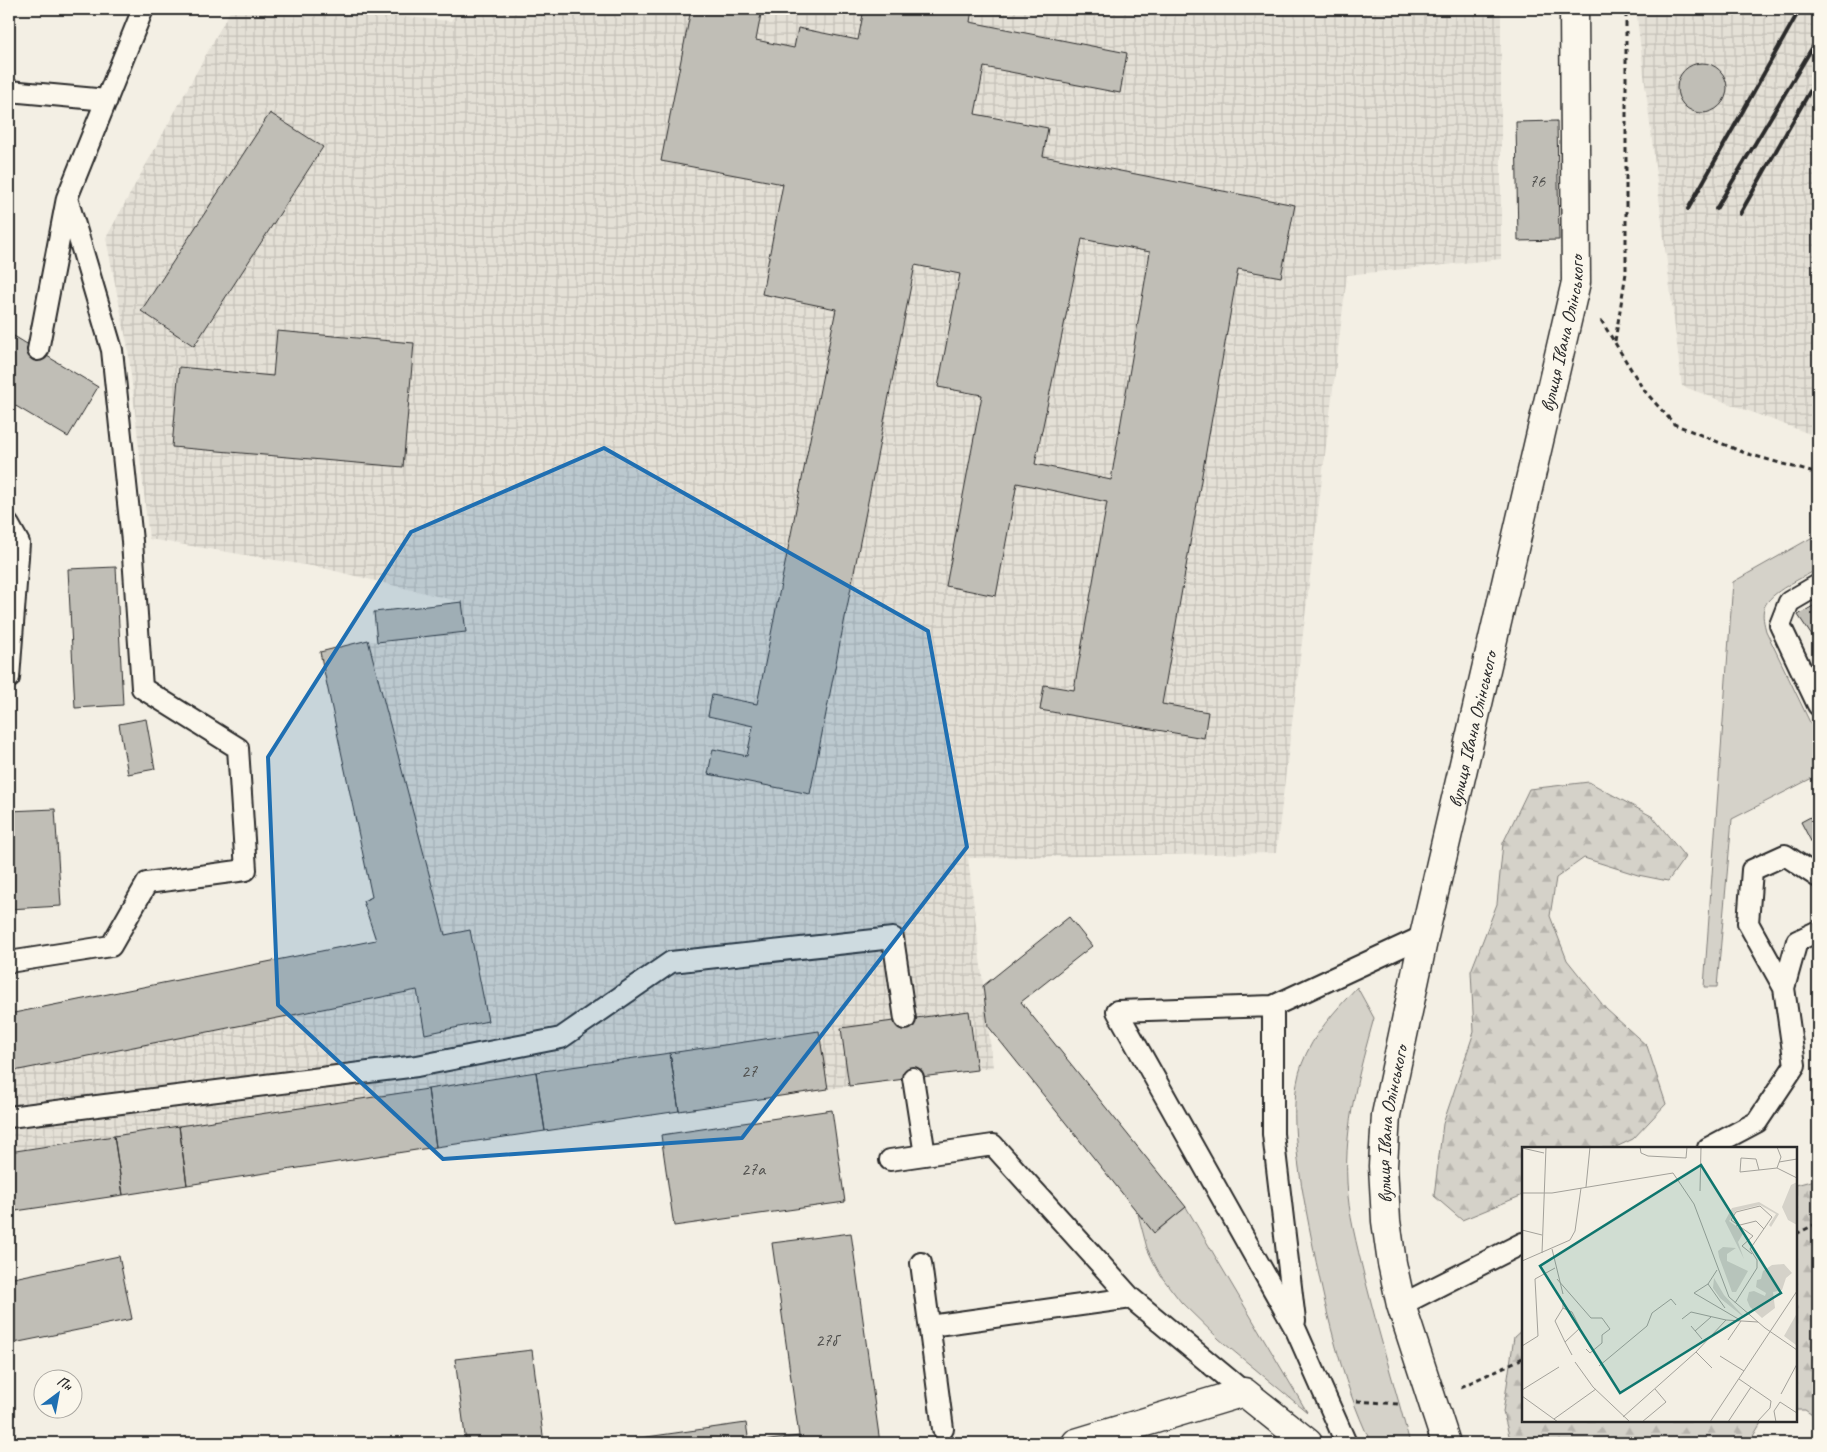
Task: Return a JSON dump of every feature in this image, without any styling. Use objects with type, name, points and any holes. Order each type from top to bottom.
[{"type":"street","name":"вулиця Івана Олінського","points":[[1446,1443],[1401,1305],[1392,1263],[1386,1221],[1383,1166],[1386,1115],[1424,936],[1576,282],[1574,9]]},
{"type":"street","points":[[1076,1443],[1244,1392],[1308,1443]]},
{"type":"lane","points":[[38,350],[67,198],[143,9]]},
{"type":"lane","points":[[9,91],[106,100]]},
{"type":"lane","points":[[9,962],[111,946],[147,882],[246,870],[238,748],[142,688],[132,541],[112,350],[67,198]]},
{"type":"lane","points":[[9,524],[19,543],[9,678]]},
{"type":"lane","points":[[1818,585],[1789,602],[1780,625],[1811,677],[1818,705]]},
{"type":"lane","points":[[1710,1147],[1757,1122],[1795,1065],[1784,988],[1748,924],[1752,870],[1785,855],[1818,877]]},
{"type":"lane","points":[[1784,988],[1797,940],[1818,931]]},
{"type":"lane","points":[[1346,1443],[1296,1330],[1117,1011],[1272,1006],[1424,936]]},
{"type":"lane","points":[[9,1117],[417,1066],[561,1038],[671,962],[893,938],[905,1019]]},
{"type":"lane","points":[[1272,1006],[1272,1134],[1296,1330]]},
{"type":"lane","points":[[913,1078],[925,1155]]},
{"type":"lane","points":[[890,1160],[993,1145],[1131,1298],[1244,1392]]},
{"type":"lane","points":[[1401,1305],[1522,1244]]},
{"type":"lane","points":[[921,1263],[943,1428]]},
{"type":"lane","points":[[930,1326],[1131,1298]]},
{"type":"path","points":[[1615,341],[1626,273],[1625,9]]},
{"type":"path","points":[[1576,282],[1644,389],[1674,424],[1745,453],[1818,474]]},
{"type":"path","points":[[1797,1234],[1818,1223]]},
{"type":"path","points":[[1432,1400],[1522,1358]]},
{"type":"highlighted area","points":[[604,448],[928,631],[967,847],[742,1138],[443,1159],[278,1005],[268,757],[411,532]]},
{"type":"shaded area","points":[[231,9],[320,9],[451,21],[459,9],[1501,9],[1501,259],[1347,275],[1276,853],[968,858],[993,1067],[828,1089],[545,1131],[536,1073],[9,1152],[9,1014],[375,940],[363,901],[372,897],[320,652],[368,640],[377,642],[374,612],[461,602],[323,568],[149,539],[128,348],[106,238]]},
{"type":"shaded area","points":[[1636,9],[1818,9],[1818,437],[1682,386]]},
{"type":"green space","points":[[1818,534],[1818,569],[1773,596],[1767,602],[1763,614],[1766,631],[1818,739],[1818,775],[1732,819],[1717,987],[1704,987],[1733,582]]},
{"type":"green space","points":[[1589,782],[1653,817],[1685,857],[1668,881],[1638,875],[1584,858],[1556,878],[1550,916],[1567,960],[1606,1009],[1647,1046],[1666,1104],[1633,1139],[1616,1147],[1522,1147],[1522,1195],[1462,1220],[1434,1196],[1443,1124],[1474,1032],[1471,971],[1497,904],[1503,843],[1529,789]]},
{"type":"green space","points":[[1357,987],[1374,1018],[1358,1079],[1350,1120],[1347,1161],[1349,1205],[1364,1275],[1410,1443],[1371,1443],[1360,1418],[1342,1368],[1328,1316],[1307,1217],[1297,1149],[1295,1103],[1297,1082],[1302,1064],[1318,1033]]},
{"type":"green space","points":[[1818,1179],[1818,1419],[1805,1410],[1797,1410],[1797,1185]]},
{"type":"green space","points":[[1186,1207],[1307,1412],[1219,1339],[1181,1302],[1161,1276],[1147,1248],[1138,1214],[1155,1233]]},
{"type":"green space","points":[[1522,1330],[1522,1422],[1761,1422],[1749,1443],[1511,1443],[1503,1412],[1514,1337]]},
{"type":"building","points":[[691,9],[762,9],[756,40],[794,48],[798,28],[858,40],[864,9],[972,9],[970,22],[1127,53],[1120,93],[984,67],[975,114],[1048,128],[1043,156],[1295,205],[1281,277],[1238,269],[1162,704],[1208,712],[1204,738],[1040,710],[1044,685],[1074,690],[1107,502],[1017,483],[996,596],[946,586],[982,395],[938,387],[960,274],[915,265],[810,794],[708,774],[713,749],[747,756],[753,726],[708,716],[712,695],[757,704],[836,309],[762,294],[783,184],[661,161]],"holes":[[[1082,239],[1150,252],[1111,480],[1035,464]]]},
{"type":"building","points":[[1702,63],[1712,65],[1720,70],[1725,78],[1727,88],[1725,98],[1720,106],[1712,111],[1702,113],[1692,111],[1684,106],[1679,98],[1677,88],[1679,78],[1684,70],[1692,65]]},
{"type":"building","points":[[270,113],[323,147],[194,346],[141,311]]},
{"type":"building","points":[[1557,121],[1559,240],[1518,241],[1516,122]]},
{"type":"building","points":[[1818,191],[1818,220],[1813,207]]},
{"type":"building","points":[[277,331],[414,343],[403,467],[172,447],[179,367],[273,376]]},
{"type":"building","points":[[9,333],[98,387],[68,437],[9,402]]},
{"type":"building","points":[[116,567],[123,705],[75,708],[68,569]]},
{"type":"building","points":[[462,602],[466,632],[377,642],[374,612]]},
{"type":"building","points":[[1818,603],[1818,645],[1798,615]]},
{"type":"building","points":[[368,640],[445,935],[470,930],[488,1021],[425,1034],[417,990],[9,1072],[9,1014],[376,940],[363,901],[372,897],[320,652]]},
{"type":"building","points":[[146,719],[155,769],[128,774],[119,724]]},
{"type":"building","points":[[55,809],[61,906],[9,909],[9,811]]},
{"type":"building","points":[[1818,813],[1818,850],[1816,851],[1801,822]]},
{"type":"building","points":[[1069,917],[1092,946],[1021,1002],[1186,1207],[1154,1233],[988,1026],[983,986]]},
{"type":"building","points":[[969,1011],[977,1070],[849,1086],[841,1028]]},
{"type":"building","points":[[819,1031],[828,1089],[679,1111],[670,1053]]},
{"type":"building","points":[[670,1053],[679,1111],[545,1131],[536,1072]]},
{"type":"building","points":[[536,1072],[545,1131],[436,1147],[428,1089]]},
{"type":"building","points":[[428,1089],[436,1147],[187,1185],[179,1126]]},
{"type":"building","points":[[832,1110],[845,1202],[674,1226],[661,1135]]},
{"type":"building","points":[[179,1126],[187,1185],[123,1195],[114,1136]]},
{"type":"building","points":[[114,1136],[123,1195],[9,1212],[9,1152]]},
{"type":"building","points":[[851,1233],[880,1443],[800,1443],[772,1243]]},
{"type":"building","points":[[119,1256],[132,1319],[9,1344],[9,1279]]},
{"type":"building","points":[[532,1350],[544,1443],[466,1443],[455,1359]]},
{"type":"building","points":[[746,1423],[749,1443],[604,1443]]},
{"type":"building","points":[[799,1436],[800,1443],[764,1443],[763,1441]]},
{"type":"railway","points":[[1688,209],[1800,9]]},
{"type":"railway","points":[[1716,209],[1818,38]]},
{"type":"railway","points":[[1740,214],[1818,77]]}]
